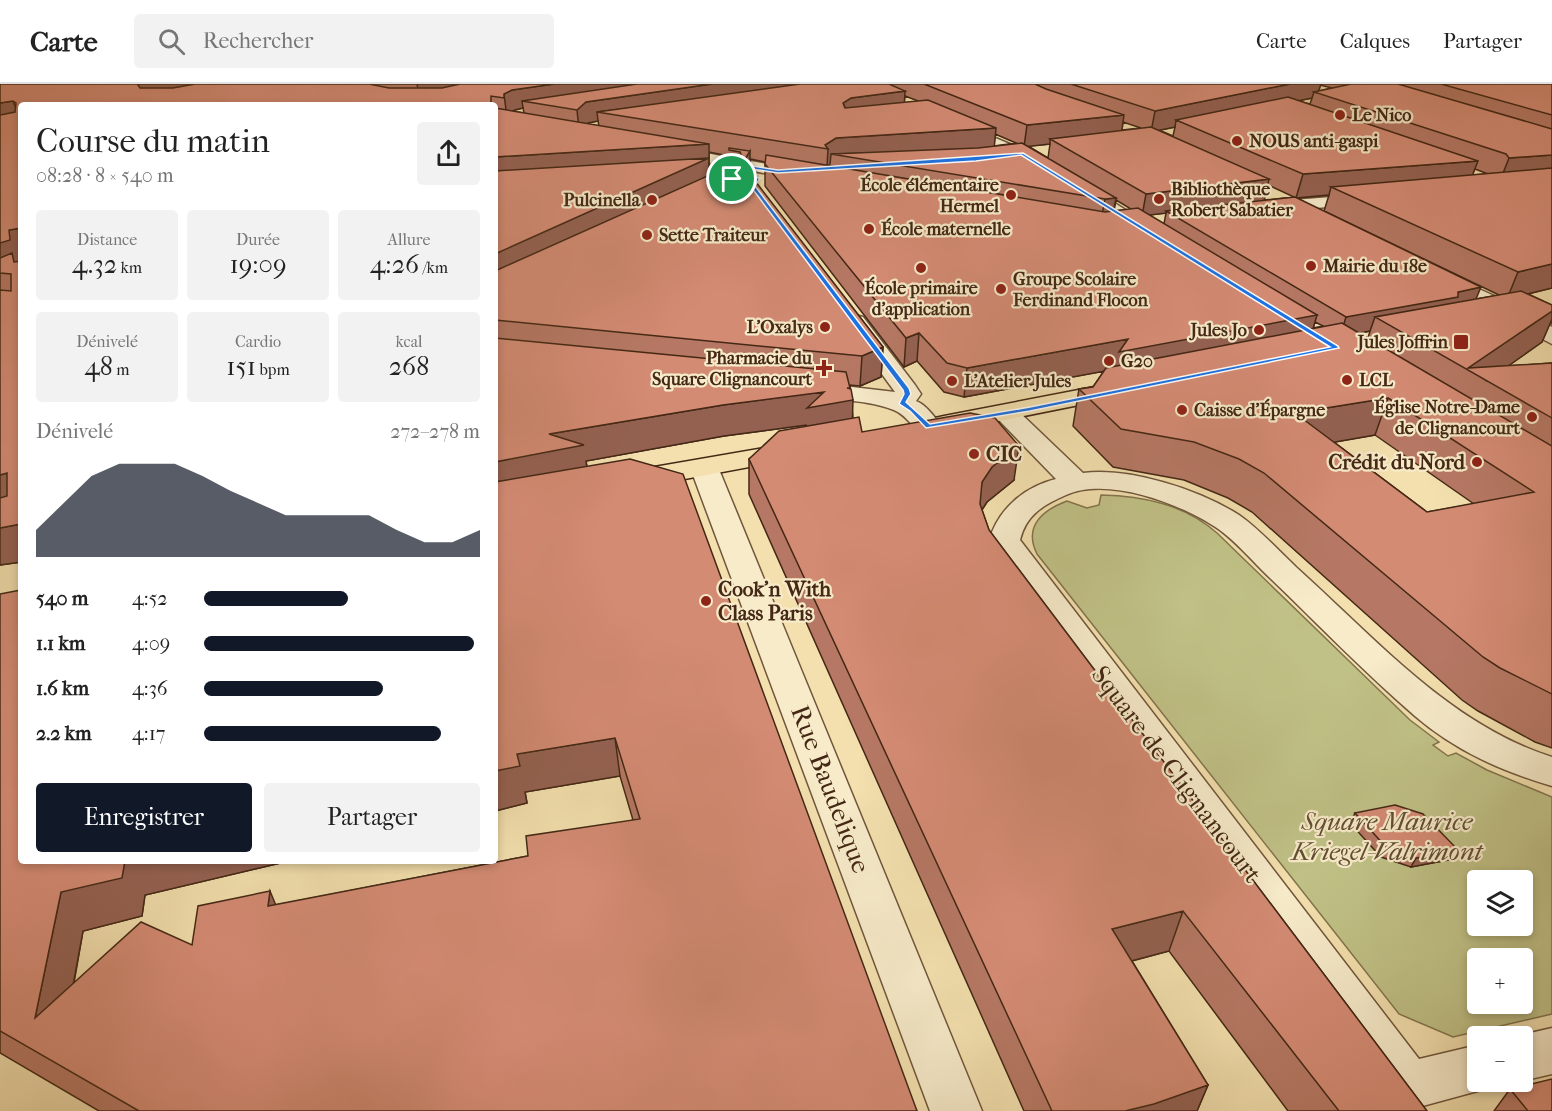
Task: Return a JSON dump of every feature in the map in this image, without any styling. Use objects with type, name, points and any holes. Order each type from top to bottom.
[{"type":"main road","points":[[1474,322],[1545,307]]},
{"type":"main road","points":[[895,432],[1006,414],[1145,385]]},
{"type":"main road","points":[[609,484],[816,447]]},
{"type":"street","points":[[939,118],[1021,154],[1172,246]]},
{"type":"street","points":[[650,148],[755,176]]},
{"type":"street","points":[[986,158],[1047,151]]},
{"type":"street","points":[[719,178],[755,176],[778,171],[822,174]]},
{"type":"street","points":[[1266,194],[1330,223]]},
{"type":"street","points":[[1248,210],[1391,197]]},
{"type":"street","points":[[1116,228],[1136,223],[1167,220]]},
{"type":"street","points":[[1424,269],[1515,314],[1552,337]]},
{"type":"street","points":[[846,310],[906,390],[908,394],[901,402]]},
{"type":"street","points":[[789,388],[884,397],[901,402],[913,409],[928,426]]},
{"type":"street","points":[[1006,414],[1074,480]]},
{"type":"street","name":"Rue Baudelique","points":[[704,467],[956,1111]]},
{"type":"street","name":"Square de Clignancourt","points":[[1467,1074],[1417,1098],[1004,542],[1007,529],[1024,504],[1052,488],[1074,480],[1152,488],[1192,502],[1229,522],[1430,708],[1469,736],[1509,758],[1552,772]]},
{"type":"street","points":[[1533,1055],[1552,1051]]},
{"type":"green space","name":"Square Maurice Kriegel-Valrimont","points":[[1101,495],[1132,497],[1177,508],[1204,523],[1410,720],[1439,742],[1433,745],[1448,756],[1456,753],[1487,770],[1552,797],[1552,1014],[1500,1026],[1467,1026],[1467,1034],[1453,1037],[1399,1014],[1037,554],[1032,535],[1034,527],[1043,514],[1067,501],[1087,508],[1099,505]]},
{"type":"building","points":[[0,84],[139,84],[140,88],[173,88],[195,84],[369,84],[389,88],[442,88],[460,84],[554,84],[512,90],[504,94],[504,98],[491,96],[491,102],[18,102],[18,228],[9,230],[10,240],[0,243],[0,115],[15,112],[16,103],[13,101],[0,103]]},
{"type":"building","points":[[637,84],[712,84],[586,102],[577,110],[522,101]]},
{"type":"building","points":[[800,84],[889,84],[905,91],[851,98],[843,103],[845,108],[928,100],[996,128],[836,138],[825,145],[828,149],[597,112]]},
{"type":"building","points":[[924,84],[1035,84],[1124,115],[1027,125]]},
{"type":"building","points":[[1071,84],[1290,84],[1155,111]]},
{"type":"building","points":[[1351,84],[1398,84],[1552,129],[1552,155],[1509,158],[1506,154],[1314,92]]},
{"type":"building","points":[[1441,84],[1552,84],[1552,115]]},
{"type":"building","points":[[1288,97],[1478,161],[1303,174],[1176,120]]},
{"type":"building","points":[[498,109],[709,144],[498,157]]},
{"type":"building","points":[[1151,127],[1269,179],[1146,194],[1050,139]]},
{"type":"building","points":[[1022,143],[1116,198],[1105,199],[831,154],[978,148]]},
{"type":"building","points":[[729,148],[750,151],[742,164],[883,347],[862,356],[498,320],[498,270],[739,162],[742,157],[740,152],[729,150]]},
{"type":"building","points":[[766,155],[1105,212],[1138,208],[1317,315],[1119,352],[1128,339],[967,368],[947,363],[919,333],[906,338],[765,164]]},
{"type":"building","points":[[709,158],[498,253],[498,171]]},
{"type":"building","points":[[1552,168],[1552,264],[1518,272],[1331,187]]},
{"type":"building","name":"Mairie du 18e","points":[[1295,197],[1481,287],[1458,292],[1458,297],[1346,317],[1166,211]]},
{"type":"building","points":[[12,253],[14,262],[18,261],[18,525],[0,528],[0,498],[7,496],[7,473],[0,475],[0,290],[11,291],[11,274],[0,273],[0,258]]},
{"type":"building","points":[[1521,291],[1552,305],[1552,311],[1468,368],[1552,363],[1552,418],[1375,317]]},
{"type":"building","points":[[1342,323],[1552,446],[1552,694],[1483,657],[1264,473],[1239,459],[1194,442],[1121,429],[1079,389],[1093,387],[1106,368]],"holes":[[[1388,398],[1534,492],[1427,512],[1295,413]]]},
{"type":"building","points":[[498,338],[846,372],[850,388],[847,388],[851,389],[853,400],[807,408],[824,392],[723,405],[549,434],[584,445],[498,461]]},
{"type":"building","points":[[970,413],[995,418],[1019,446],[992,467],[982,482],[980,504],[989,530],[1427,1111],[1339,1111],[1183,911],[1112,929],[1208,1085],[1154,1104],[1125,1111],[1052,1111],[749,459],[779,431],[859,417],[862,432]]},
{"type":"building","points":[[630,459],[683,474],[917,1111],[139,1111],[0,1031],[0,594],[18,591],[18,864],[124,864],[122,878],[61,892],[35,1018],[141,922],[192,945],[198,906],[270,891],[268,906],[486,864],[498,864],[498,862],[528,856],[526,836],[640,819],[615,738],[517,754],[520,766],[498,770],[498,481]]},
{"type":"building","points":[[1395,805],[1423,814],[1458,850],[1416,858],[1386,847],[1355,813]]},
{"type":"building","points":[[1552,1079],[1552,1111],[1528,1111],[1512,1092],[1533,1092],[1533,1084]]},
{"type":"place","name":"Le Nico","points":[[1340,115]]},
{"type":"place","name":"NOUS anti-gaspi","points":[[1237,141]]},
{"type":"place","name":"École élémentaire Hermel","points":[[1011,195]]},
{"type":"place","name":"Bibliothèque Robert Sabatier","points":[[1159,199]]},
{"type":"place","name":"Pulcinella","points":[[652,200]]},
{"type":"place","name":"École maternelle","points":[[869,229]]},
{"type":"place","name":"Sette Traiteur","points":[[647,235]]},
{"type":"place","name":"Mairie du 18e","points":[[1311,266]]},
{"type":"place","name":"École primaire d'application","points":[[921,268]]},
{"type":"place","name":"Groupe Scolaire Ferdinand Flocon","points":[[1001,289]]},
{"type":"place","name":"L'Oxalys","points":[[825,327]]},
{"type":"place","name":"Jules Jo","points":[[1259,330]]},
{"type":"place","name":"Jules Joffrin","points":[[1461,342]]},
{"type":"place","name":"G20","points":[[1109,361]]},
{"type":"place","name":"Pharmacie du Square Clignancourt","points":[[824,368]]},
{"type":"place","name":"LCL","points":[[1347,380]]},
{"type":"place","name":"L'Atelier Jules","points":[[952,381]]},
{"type":"place","name":"Caisse d'Épargne","points":[[1182,410]]},
{"type":"place","name":"Église Notre-Dame de Clignancourt","points":[[1532,417]]},
{"type":"place","name":"CIC","points":[[974,454]]},
{"type":"place","name":"Crédit du Nord","points":[[1477,462]]},
{"type":"place","name":"Cook'n With Class Paris","points":[[706,601]]},
{"type":"route","points":[[1021,154],[1035,160],[1336,348],[1214,370],[1030,409],[928,426],[913,409],[901,402],[908,394],[906,390],[753,186],[758,179],[732,179],[716,174],[752,167],[778,171],[976,159],[1021,154]]}]
